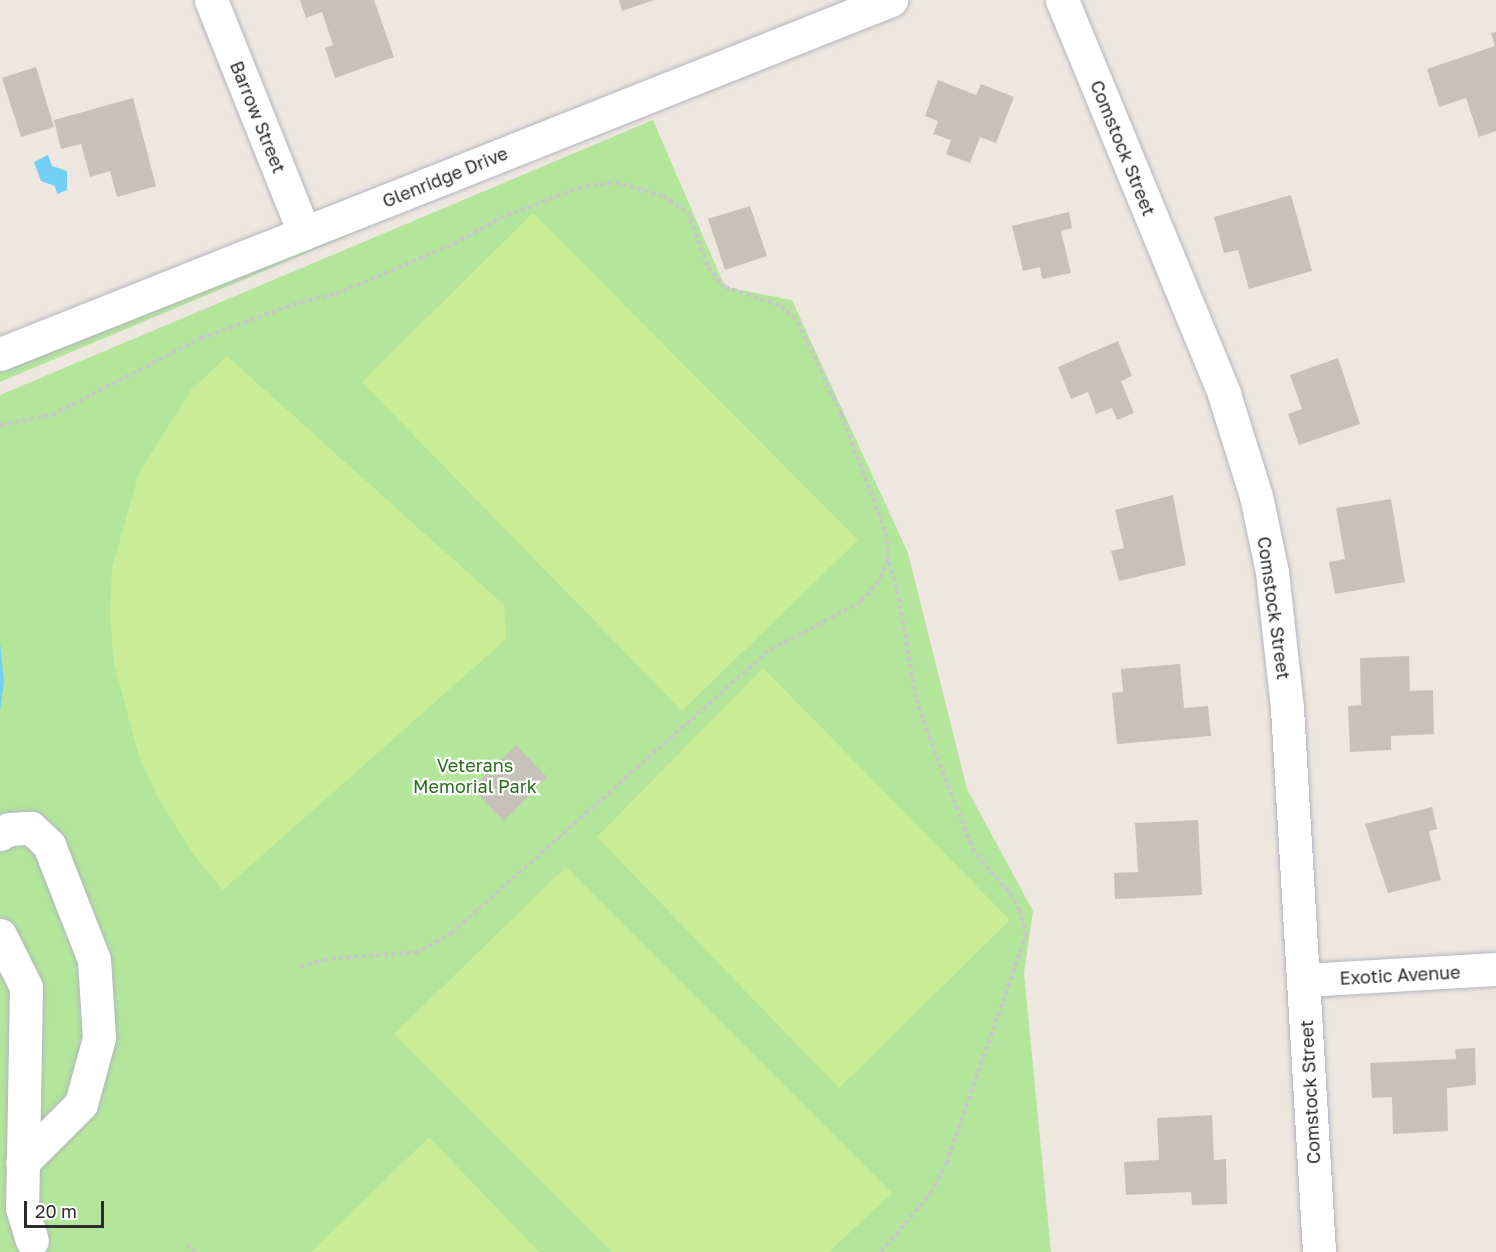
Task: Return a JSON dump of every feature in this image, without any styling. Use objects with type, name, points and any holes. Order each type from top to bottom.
[{"type":"street","name":"Barrow Street","points":[[211,0],[304,233]]},
{"type":"street","name":"Glenridge Drive","points":[[0,354],[891,0]]},
{"type":"street","name":"Comstock Street","points":[[1062,0],[1224,394],[1256,496],[1272,572],[1287,708],[1319,1252]]},
{"type":"street","points":[[0,834],[9,829],[31,828],[49,845],[94,960],[99,1038],[81,1104],[22,1163]]},
{"type":"street","points":[[0,936],[26,987],[22,1208],[32,1240]]},
{"type":"street","name":"Exotic Avenue","points":[[1304,980],[1496,969]]},
{"type":"path","points":[[0,425],[52,416],[201,338],[300,302],[336,294],[454,244],[500,218],[566,193],[615,182],[663,196],[688,212],[708,267],[725,287],[781,306],[798,322],[841,414],[886,533],[888,560],[897,588],[916,698],[930,739],[974,852],[1009,892],[1020,910],[1026,936],[946,1164],[931,1193],[881,1252]]},
{"type":"path","points":[[299,967],[326,959],[418,952],[452,933],[768,651],[861,602],[879,581],[888,560]]},
{"type":"path","points":[[187,1245],[195,1252]]},
{"type":"green space","name":"Veterans Memorial Park","points":[[653,120],[725,287],[792,300],[908,553],[967,789],[1033,911],[1024,973],[1051,1252],[0,1252],[0,395]]},
{"type":"green space","points":[[533,213],[858,540],[682,711],[362,382]]},
{"type":"green space","points":[[399,214],[0,382],[0,359]]},
{"type":"green space","points":[[227,356],[504,605],[506,639],[223,890],[193,854],[157,796],[139,756],[114,664],[110,616],[112,568],[139,473],[191,390]]},
{"type":"green space","points":[[763,668],[1010,920],[839,1088],[597,837]]},
{"type":"green space","points":[[566,867],[892,1193],[829,1252],[612,1252],[394,1034]]},
{"type":"green space","points":[[429,1137],[539,1252],[311,1252]]},
{"type":"water","points":[[48,155],[52,166],[67,171],[67,190],[57,194],[55,186],[41,181],[34,162]]},
{"type":"water","points":[[0,642],[4,682],[0,711]]},
{"type":"building","points":[[300,0],[374,0],[394,57],[335,78],[325,48],[333,45],[322,12],[306,18]]},
{"type":"building","points":[[619,0],[654,0],[622,11]]},
{"type":"building","points":[[1496,32],[1496,131],[1479,137],[1466,98],[1439,107],[1427,69],[1495,46],[1491,33]]},
{"type":"building","points":[[36,67],[54,127],[21,137],[2,78]]},
{"type":"building","points":[[938,80],[976,95],[981,84],[1014,97],[996,143],[980,137],[970,163],[946,154],[951,140],[933,134],[938,121],[925,116]]},
{"type":"building","points":[[133,98],[156,186],[117,197],[110,171],[90,177],[81,144],[61,149],[54,120]]},
{"type":"building","points":[[1291,195],[1312,271],[1249,289],[1238,250],[1224,253],[1214,217]]},
{"type":"building","points":[[750,206],[767,256],[725,270],[708,219]]},
{"type":"building","points":[[1069,212],[1072,228],[1061,231],[1071,273],[1042,279],[1040,267],[1023,271],[1012,226]]},
{"type":"building","points":[[1118,341],[1132,376],[1121,381],[1134,413],[1117,420],[1112,408],[1096,414],[1088,392],[1071,399],[1058,367]]},
{"type":"building","points":[[1338,358],[1360,424],[1299,445],[1288,414],[1302,409],[1290,375]]},
{"type":"building","points":[[1173,495],[1186,565],[1119,581],[1111,551],[1124,548],[1115,510]]},
{"type":"building","points":[[1391,499],[1405,582],[1335,594],[1329,562],[1345,559],[1336,508]]},
{"type":"building","points":[[1409,656],[1410,691],[1433,690],[1434,734],[1391,736],[1391,750],[1350,752],[1348,706],[1361,705],[1360,658]]},
{"type":"building","points":[[1180,664],[1184,708],[1208,706],[1211,736],[1117,744],[1112,693],[1123,692],[1121,669]]},
{"type":"building","points":[[516,745],[547,777],[504,821],[472,789]]},
{"type":"building","points":[[1432,807],[1437,829],[1429,831],[1441,880],[1388,893],[1365,824]]},
{"type":"building","points":[[1198,820],[1202,895],[1115,899],[1114,873],[1138,872],[1135,823]]},
{"type":"building","points":[[1475,1048],[1476,1085],[1447,1088],[1448,1131],[1393,1134],[1392,1097],[1372,1098],[1370,1063],[1456,1059],[1455,1049]]},
{"type":"building","points":[[1212,1115],[1214,1160],[1226,1159],[1227,1204],[1192,1205],[1191,1192],[1126,1195],[1124,1162],[1159,1160],[1157,1118]]}]
